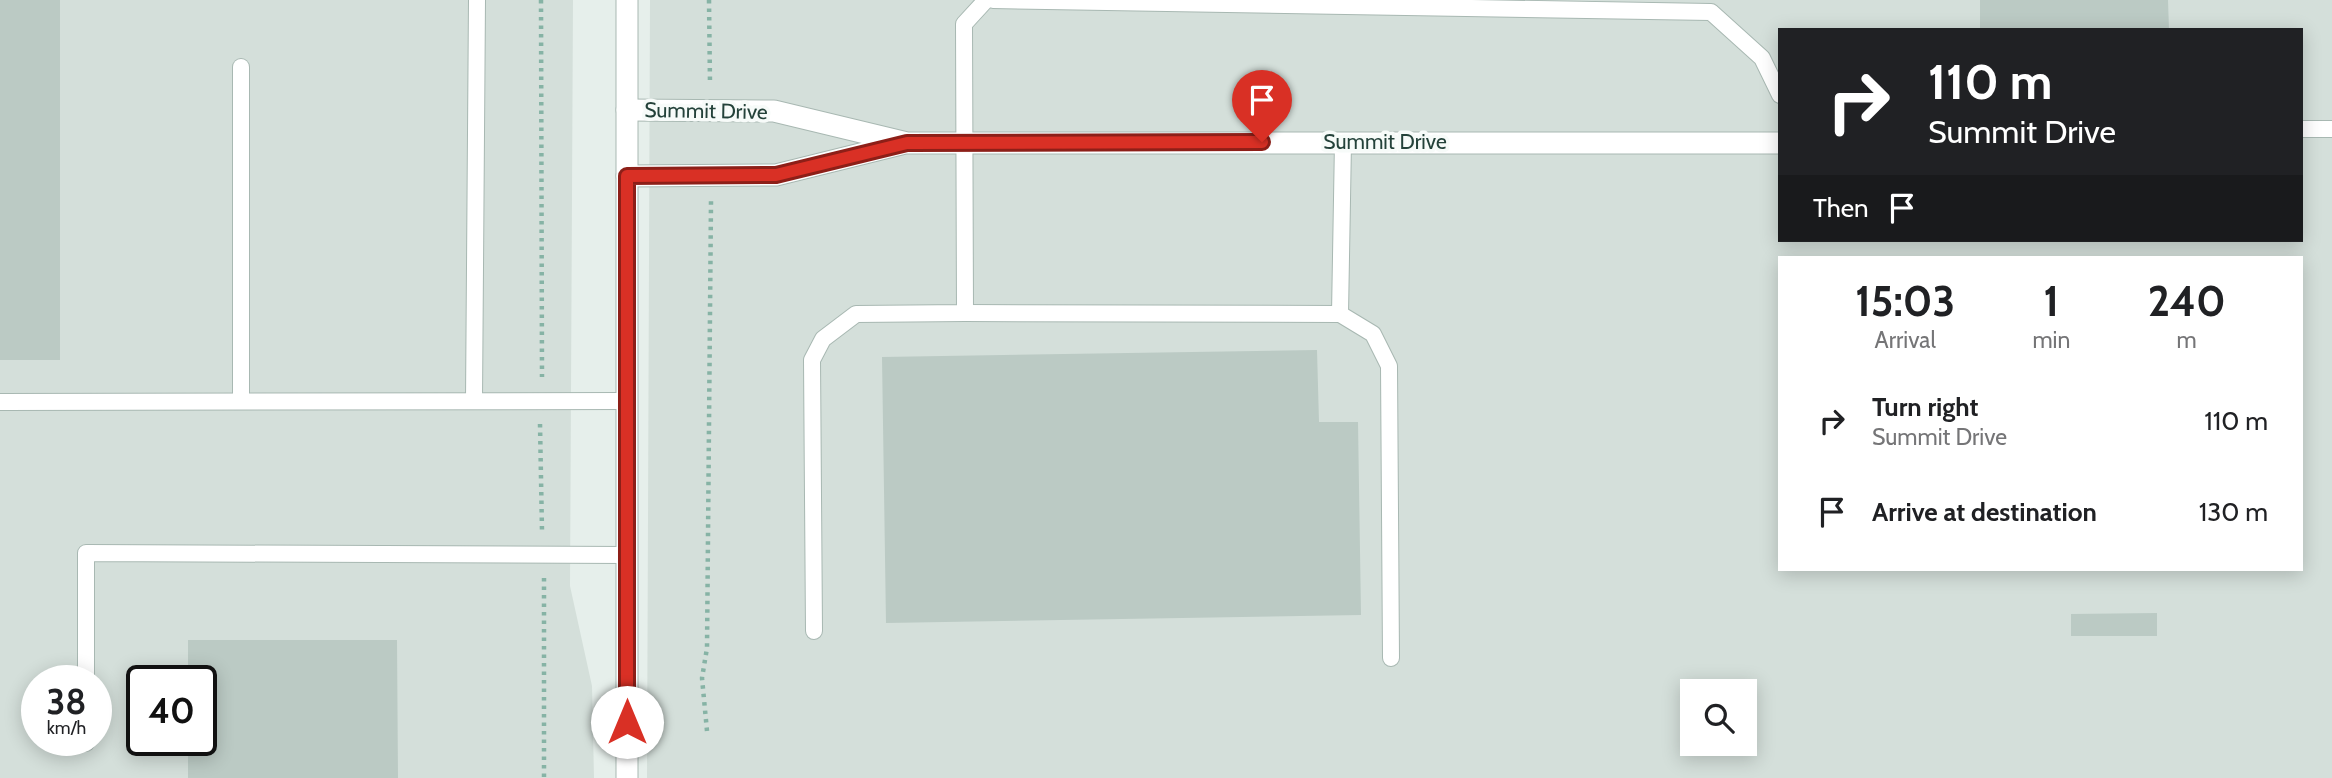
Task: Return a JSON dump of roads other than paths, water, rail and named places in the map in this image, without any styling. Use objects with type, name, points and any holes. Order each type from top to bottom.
[{"type":"street","points":[[627,0],[627,778]]},
{"type":"street","name":"Summit Drive","points":[[627,110],[774,111],[907,143]]},
{"type":"street","name":"Summit Drive","points":[[627,176],[776,175],[907,143],[1778,143]]},
{"type":"lane","points":[[474,400],[477,0]]},
{"type":"lane","points":[[964,313],[967,142],[964,24],[986,0]]},
{"type":"lane","points":[[993,0],[1711,12],[1762,58],[1778,91]]},
{"type":"lane","points":[[241,67],[241,401]]},
{"type":"lane","points":[[2303,129],[2332,129]]},
{"type":"lane","points":[[1340,314],[1343,142]]},
{"type":"lane","points":[[814,631],[812,360],[823,339],[856,314],[1340,314],[1373,334],[1389,366],[1391,658]]},
{"type":"lane","points":[[0,402],[627,401]]},
{"type":"lane","points":[[86,665],[86,554],[627,555]]}]
